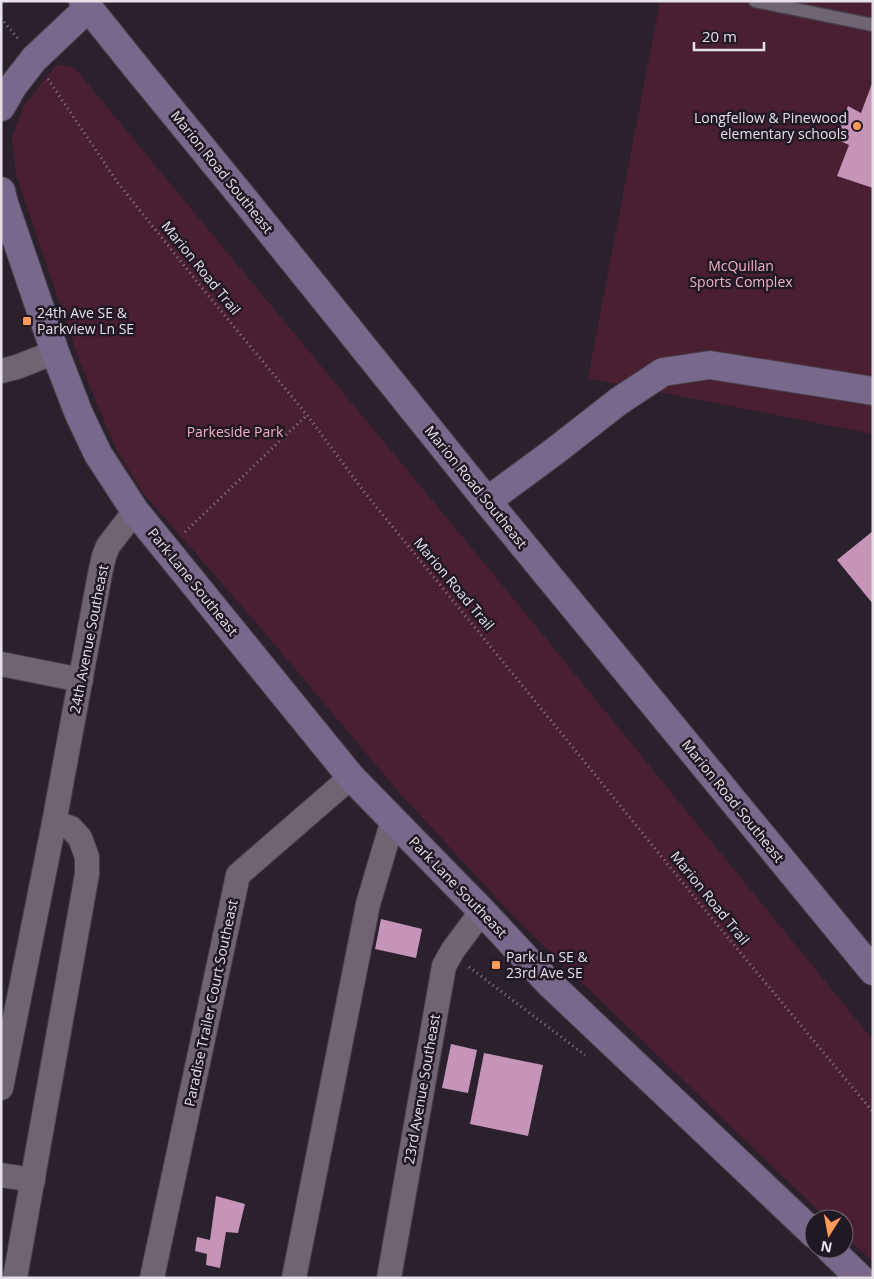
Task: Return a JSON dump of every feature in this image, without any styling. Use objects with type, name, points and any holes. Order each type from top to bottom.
[{"type":"street","points":[[1,107],[13,86],[34,59],[86,4]]},
{"type":"street","name":"Marion Road Southeast","points":[[86,4],[487,501],[873,971]]},
{"type":"street","points":[[1,191],[55,352],[79,414],[98,454],[135,511]]},
{"type":"street","points":[[1,371],[18,367],[55,352]]},
{"type":"street","points":[[487,501],[619,402],[663,372],[710,365],[873,391]]},
{"type":"street","name":"Park Lane Southeast","points":[[135,511],[351,777],[482,910],[548,982],[804,1225]]},
{"type":"street","name":"24th Avenue Southeast","points":[[1,1088],[54,823],[104,556],[108,546],[135,511]]},
{"type":"street","points":[[1,664],[81,680]]},
{"type":"street","name":"Paradise Trailer Court Southeast","points":[[152,1278],[238,875],[351,777]]},
{"type":"street","points":[[294,1278],[368,904],[393,820]]},
{"type":"street","points":[[15,1278],[87,874],[87,857],[80,838],[71,828],[54,823]]},
{"type":"street","name":"23rd Avenue Southeast","points":[[390,1278],[444,966],[453,950],[482,910]]},
{"type":"street","points":[[1,1175],[32,1180]]},
{"type":"street","points":[[840,1259],[860,1278]]},
{"type":"lane","points":[[755,1],[873,25]]},
{"type":"path","name":"Marion Road Trail","points":[[34,59],[118,182],[306,415],[365,494],[528,691],[700,904],[873,1112]]},
{"type":"path","points":[[166,550],[306,415]]},
{"type":"path","points":[[453,950],[483,979],[523,1007],[591,1061]]},
{"type":"green space","name":"McQuillan Sports Complex","points":[[660,1],[873,1],[873,434],[588,378]]},
{"type":"green space","name":"Parkeside Park","points":[[56,65],[74,67],[508,592],[873,1040],[873,1262],[854,1244],[854,1209],[817,1209],[516,919],[398,791],[254,620],[143,493],[115,447],[79,359],[16,175],[12,138],[24,106]]},
{"type":"building","name":"Longfellow & Pinewood elementary schools","points":[[873,81],[873,188],[837,176],[849,145],[836,139],[848,106],[861,113]]},
{"type":"building","points":[[873,531],[873,604],[837,560]]},
{"type":"building","points":[[381,919],[422,929],[416,958],[375,949]]},
{"type":"building","points":[[451,1044],[477,1050],[468,1093],[442,1088]]},
{"type":"building","points":[[484,1053],[543,1065],[528,1136],[470,1124]]},
{"type":"building","points":[[216,1196],[245,1204],[238,1233],[226,1232],[220,1268],[206,1265],[207,1254],[195,1251],[197,1237],[210,1240]]},
{"type":"place","name":"Longfellow & Pinewood elementary schools","points":[[857,126]]},
{"type":"place","name":"24th Ave SE & Parkview Ln SE","points":[[27,321]]},
{"type":"place","name":"Park Ln SE & 23rd Ave SE","points":[[496,965]]}]
